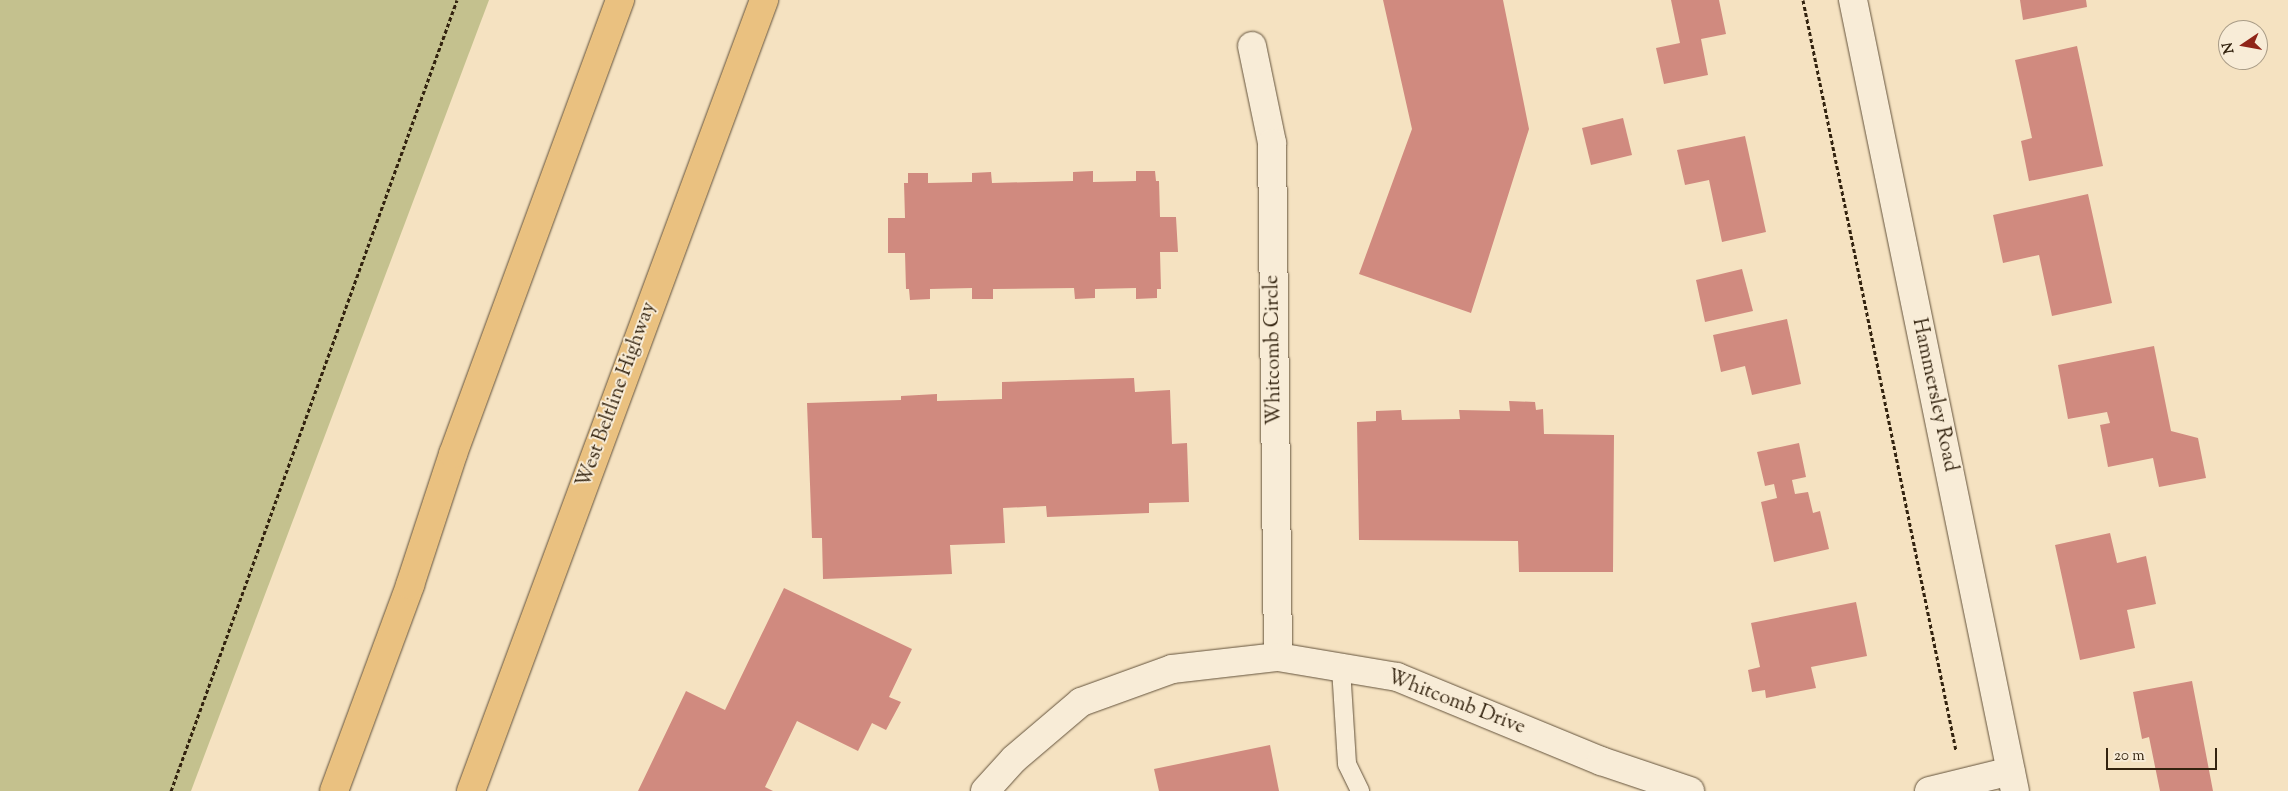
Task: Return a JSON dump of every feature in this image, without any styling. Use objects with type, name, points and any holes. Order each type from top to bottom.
[{"type":"highway","points":[[334,791],[410,585],[453,454],[620,0]]},
{"type":"highway","name":"West Beltline Highway","points":[[471,791],[764,0]]},
{"type":"street","name":"Hammersley Road","points":[[1853,0],[2013,781]]},
{"type":"street","name":"Whitcomb Circle","points":[[1252,46],[1272,142],[1278,657]]},
{"type":"street","name":"Whitcomb Drive","points":[[984,791],[1014,760],[1082,702],[1172,669],[1278,657],[1398,677],[1601,761],[1690,791]]},
{"type":"street","points":[[1929,791],[1962,783],[2013,781]]},
{"type":"lane","points":[[1341,668],[1347,764],[1360,791]]},
{"type":"path","points":[[171,791],[457,0]]},
{"type":"path","points":[[1803,0],[1962,783]]},
{"type":"shaded area","points":[[0,0],[489,0],[191,791],[0,791]]},
{"type":"building","points":[[1383,0],[1503,0],[1529,129],[1471,313],[1359,274],[1412,129]]},
{"type":"building","points":[[1671,0],[1719,0],[1726,34],[1701,39],[1708,75],[1664,84],[1656,48],[1680,43]]},
{"type":"building","points":[[2020,0],[2086,0],[2087,7],[2023,20]]},
{"type":"building","points":[[2077,46],[2103,166],[2029,181],[2021,141],[2032,138],[2015,60]]},
{"type":"building","points":[[1623,118],[1632,155],[1591,165],[1582,128]]},
{"type":"building","points":[[1745,136],[1766,232],[1722,242],[1709,180],[1685,185],[1677,150]]},
{"type":"building","points":[[1093,171],[1093,182],[1136,181],[1136,171],[1155,171],[1156,181],[1159,181],[1160,217],[1176,217],[1178,252],[1160,252],[1161,289],[1157,289],[1157,298],[1136,299],[1136,288],[1095,289],[1095,298],[1075,299],[1074,288],[993,289],[993,299],[972,299],[972,288],[930,289],[930,299],[910,300],[909,289],[906,289],[905,253],[888,253],[888,218],[905,218],[904,183],[908,183],[908,173],[928,173],[928,183],[972,182],[972,173],[991,172],[992,183],[1073,181],[1073,172]]},
{"type":"building","points":[[2088,194],[2112,303],[2052,316],[2039,255],[2003,263],[1993,215]]},
{"type":"building","points":[[1742,269],[1753,311],[1705,322],[1696,280]]},
{"type":"building","points":[[1787,319],[1801,384],[1752,395],[1745,366],[1721,372],[1713,335]]},
{"type":"building","points":[[2154,346],[2171,431],[2198,438],[2206,478],[2159,487],[2153,458],[2108,467],[2100,425],[2110,423],[2107,412],[2068,419],[2058,365]]},
{"type":"building","points":[[1134,378],[1135,392],[1170,390],[1172,444],[1187,443],[1189,502],[1149,503],[1149,513],[1047,517],[1046,506],[1003,508],[1005,543],[950,545],[952,574],[823,579],[822,538],[812,538],[807,403],[901,400],[901,396],[937,394],[937,401],[1002,399],[1002,382]]},
{"type":"building","points":[[1509,401],[1535,402],[1536,410],[1543,409],[1544,434],[1614,435],[1613,572],[1519,572],[1518,541],[1359,540],[1357,422],[1376,421],[1376,411],[1401,410],[1402,420],[1460,419],[1459,410],[1510,411]]},
{"type":"building","points":[[1799,443],[1806,477],[1792,480],[1795,494],[1808,492],[1813,513],[1820,511],[1829,549],[1774,562],[1761,502],[1777,498],[1774,484],[1765,486],[1757,452]]},
{"type":"building","points":[[2110,533],[2117,563],[2146,556],[2156,604],[2127,610],[2135,648],[2080,660],[2055,545]]},
{"type":"building","points":[[784,588],[912,649],[889,697],[901,702],[886,730],[872,723],[858,751],[797,721],[765,787],[773,791],[638,791],[686,691],[725,710]]},
{"type":"building","points":[[1856,602],[1867,656],[1811,667],[1816,688],[1766,698],[1765,690],[1752,692],[1748,670],[1760,667],[1751,623]]},
{"type":"building","points":[[2192,681],[2213,791],[2160,791],[2149,737],[2142,739],[2133,692]]},
{"type":"building","points":[[1270,745],[1279,791],[1159,791],[1154,769]]}]
